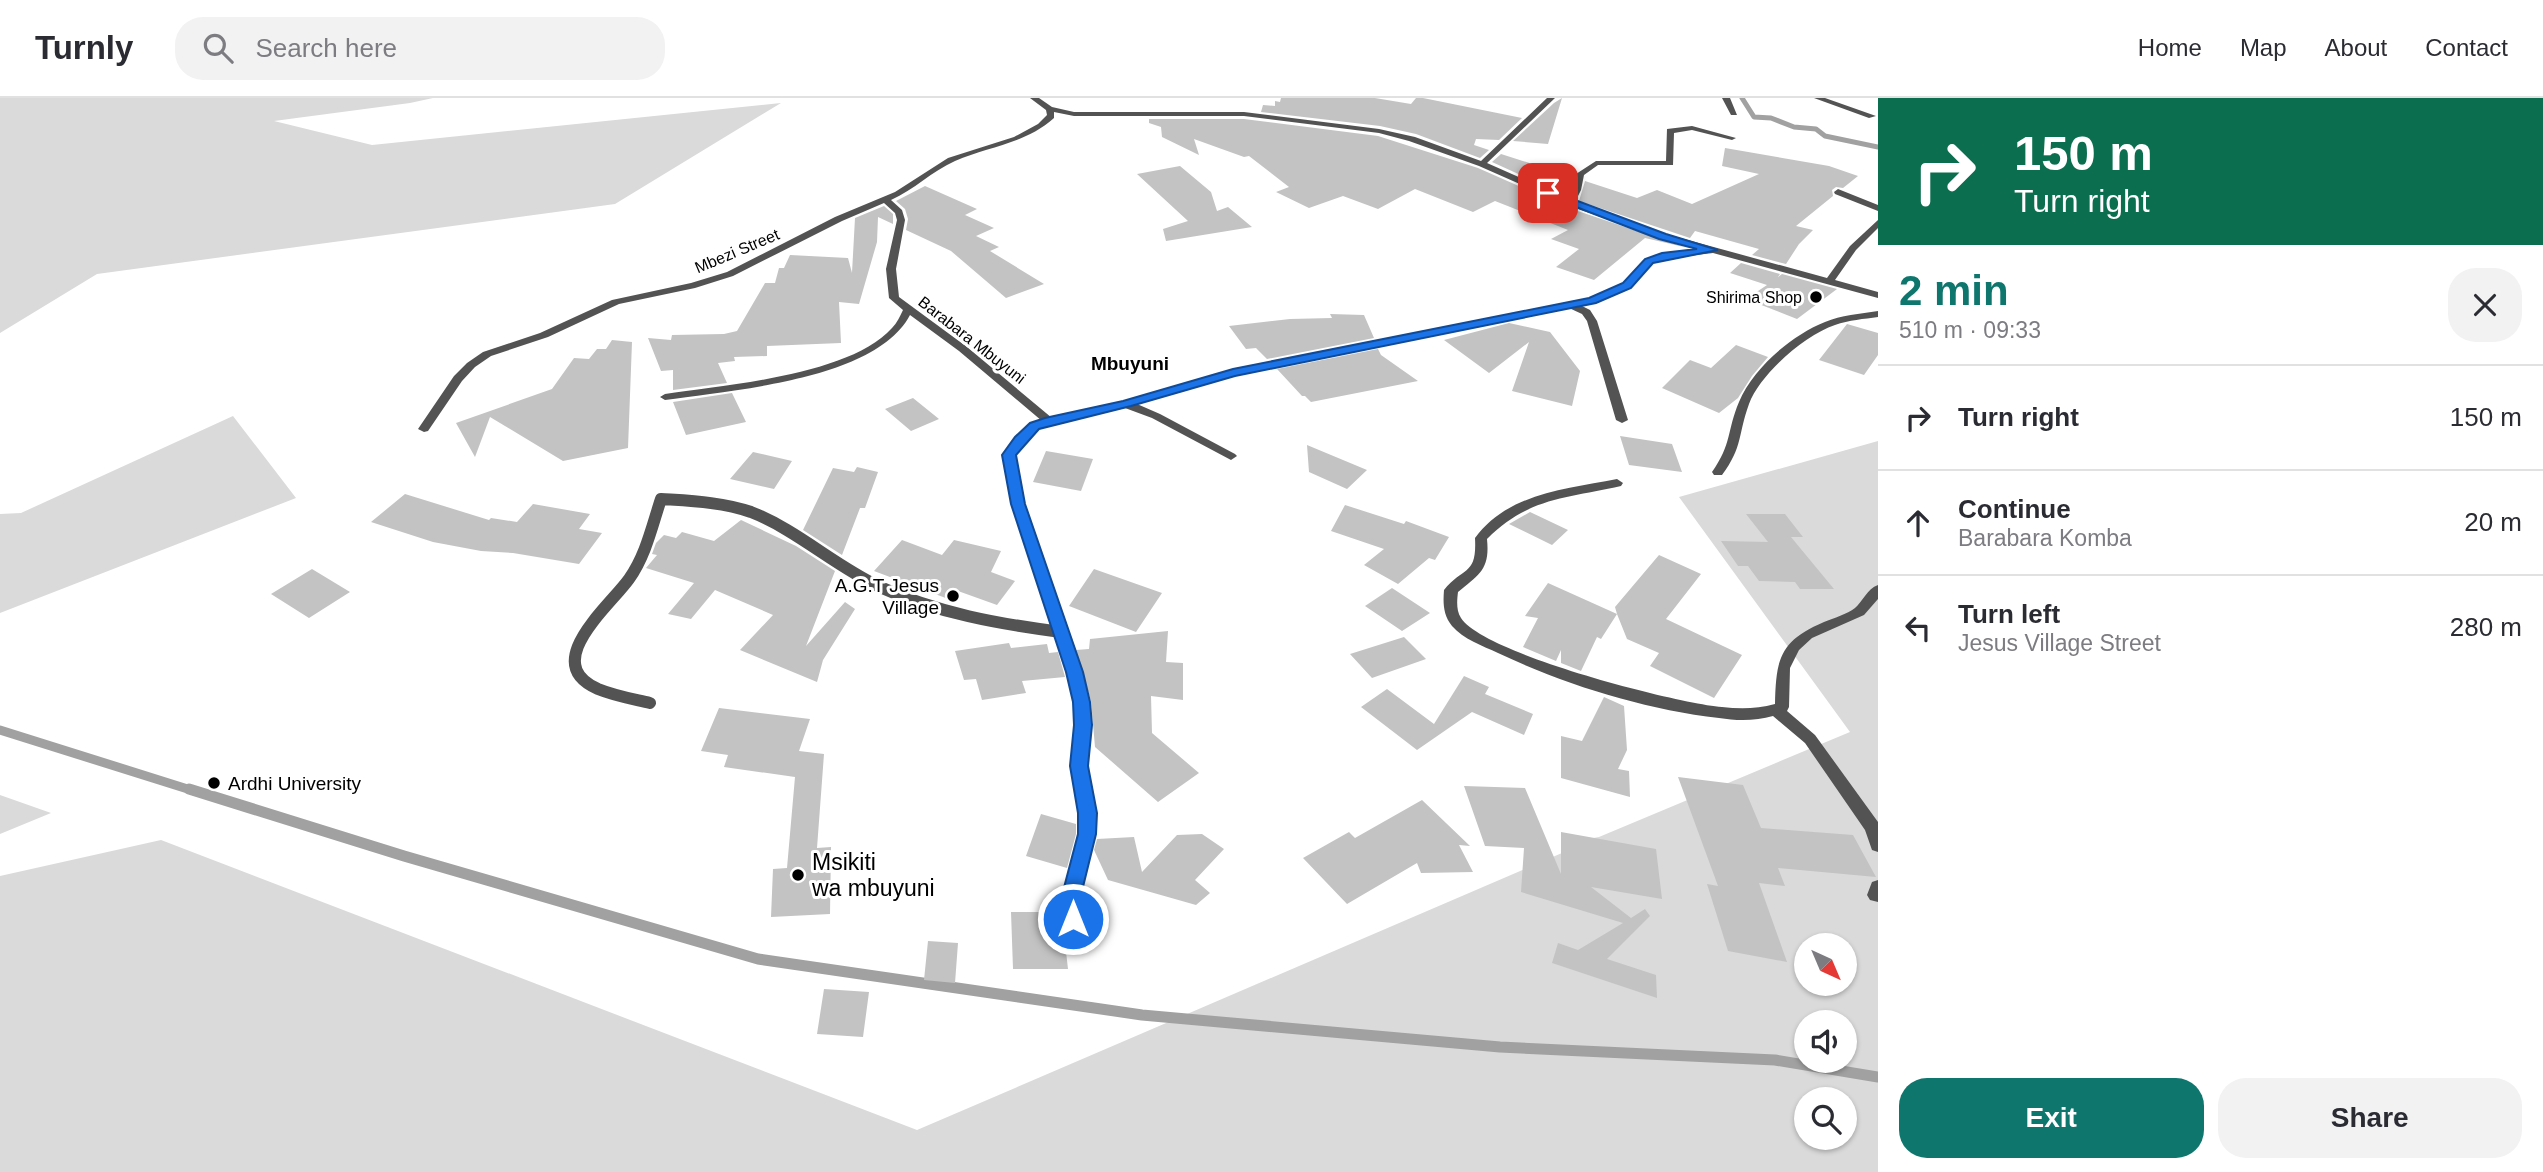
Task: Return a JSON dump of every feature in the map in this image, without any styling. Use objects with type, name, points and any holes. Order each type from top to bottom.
[{"type":"street","points":[[1034,98],[1050,109],[1096,115],[1244,114],[1355,126],[1412,139],[1482,164],[1570,203],[1663,236],[1878,295]]},
{"type":"street","points":[[1482,164],[1551,98]]},
{"type":"street","points":[[1726,98],[1734,113]]},
{"type":"street","points":[[1818,98],[1872,116]]},
{"type":"street","name":"Mbezi Street","points":[[424,429],[458,378],[471,364],[484,356],[546,334],[597,309],[636,297],[704,284],[728,275],[920,182],[932,170],[953,159],[1027,135],[1051,116],[1050,109]]},
{"type":"street","points":[[1570,203],[1577,190],[1580,174],[1591,164],[1670,163],[1671,131],[1692,128],[1732,138]]},
{"type":"street","points":[[1838,191],[1878,208]]},
{"type":"street","name":"Barabara Mbuyuni","points":[[885,200],[900,212],[901,219],[891,269],[892,295],[908,310],[963,349],[1049,421]]},
{"type":"street","points":[[1829,282],[1853,248],[1878,223]]},
{"type":"street","points":[[1079,946],[1070,899],[1087,834],[1087,813],[1079,766],[1083,725],[1074,672],[1018,504],[1009,455],[1019,440],[1034,426],[1049,421],[1126,404],[1233,372],[1592,300],[1627,285],[1649,261],[1662,256],[1713,250]]},
{"type":"street","points":[[1570,304],[1586,312],[1592,321],[1622,420]]},
{"type":"street","points":[[665,397],[767,382],[844,360],[893,334],[908,310]]},
{"type":"street","points":[[1718,472],[1731,456],[1736,441],[1736,428],[1750,388],[1762,374],[1824,325],[1878,314]]},
{"type":"street","points":[[1865,316],[1878,323]]},
{"type":"street","points":[[1126,404],[1156,416],[1231,456]]},
{"type":"street","points":[[1617,483],[1538,497],[1494,523],[1481,538],[1482,554],[1477,570],[1451,590],[1450,611],[1457,624],[1472,636],[1506,652],[1574,678],[1638,697],[1694,709],[1757,715],[1777,711],[1782,707],[1783,668],[1794,647],[1807,635],[1859,612],[1875,600]]},
{"type":"street","points":[[1777,711],[1810,740],[1872,827],[1878,845]]},
{"type":"lane","points":[[650,703],[593,687],[577,672],[573,656],[582,638],[630,578],[661,499],[729,506],[759,516],[878,587],[947,612],[1000,625],[1061,632]]},
{"type":"shaded area","points":[[0,98],[433,98],[274,121],[372,145],[781,103],[615,204],[97,274],[0,333]]},
{"type":"shaded area","points":[[233,416],[296,498],[0,613],[0,514],[21,513]]},
{"type":"shaded area","name":"Ardhi University","points":[[1878,441],[1878,1172],[0,1172],[0,876],[161,840],[917,1130],[1569,850],[1576,841],[1599,837],[1850,732],[1679,497]]},
{"type":"shaded area","points":[[0,795],[51,813],[0,834]]},
{"type":"building","points":[[1281,98],[1375,98],[1411,104],[1416,98],[1423,98],[1522,118],[1499,140],[1476,139],[1474,145],[1489,150],[1480,158],[1416,134],[1380,126],[1261,112],[1263,105],[1275,106],[1275,101],[1280,102]]},
{"type":"building","points":[[1562,98],[1548,144],[1513,141],[1554,103]]},
{"type":"building","points":[[1149,119],[1244,119],[1378,136],[1478,168],[1566,207],[1684,247],[1645,238],[1594,280],[1556,267],[1579,249],[1551,239],[1568,230],[1495,201],[1473,212],[1415,189],[1378,209],[1343,196],[1309,208],[1276,192],[1289,187],[1249,156],[1244,157],[1194,139],[1199,155],[1162,137],[1161,127],[1149,123]]},
{"type":"building","points":[[1725,148],[1829,166],[1858,176],[1843,188],[1836,187],[1832,190],[1833,196],[1796,226],[1813,230],[1799,244],[1786,264],[1752,255],[1759,249],[1695,231],[1690,238],[1579,201],[1585,181],[1637,198],[1657,190],[1692,204],[1759,174],[1722,166]]},
{"type":"building","points":[[1501,154],[1573,177],[1567,196],[1492,162]]},
{"type":"building","points":[[1180,166],[1211,192],[1217,211],[1228,207],[1252,227],[1166,241],[1163,229],[1188,221],[1137,174]]},
{"type":"building","points":[[925,186],[977,209],[965,215],[994,228],[976,236],[999,247],[990,251],[1044,284],[1006,298],[951,251],[906,230],[908,219],[905,209],[896,201]]},
{"type":"building","points":[[884,206],[893,214],[893,224],[878,217],[877,242],[859,304],[839,302],[841,343],[767,346],[767,356],[734,357],[735,361],[718,363],[727,383],[673,390],[673,370],[661,371],[648,338],[671,340],[672,335],[724,334],[737,331],[765,283],[775,283],[779,268],[784,268],[790,255],[848,258],[852,273],[855,218]]},
{"type":"building","points":[[1741,263],[1780,274],[1778,277],[1782,274],[1837,289],[1797,319],[1746,299],[1767,285],[1730,273]]},
{"type":"building","points":[[1330,314],[1364,315],[1374,338],[1267,359],[1256,348],[1246,349],[1229,326],[1290,319],[1332,318]]},
{"type":"building","points":[[1509,323],[1550,332],[1580,371],[1572,406],[1512,391],[1529,342],[1489,373],[1444,340]]},
{"type":"building","points":[[1847,324],[1878,333],[1878,355],[1864,375],[1819,360]]},
{"type":"building","points":[[612,340],[632,342],[628,448],[563,461],[490,417],[475,457],[456,423],[552,389],[574,358],[589,359],[597,349],[606,349]]},
{"type":"building","points":[[1736,345],[1768,357],[1738,398],[1719,413],[1662,388],[1690,360],[1711,368]]},
{"type":"building","points":[[1378,349],[1381,355],[1418,381],[1311,402],[1277,369]]},
{"type":"building","points":[[732,393],[746,422],[686,435],[673,402]]},
{"type":"building","points":[[913,398],[939,419],[911,431],[885,409]]},
{"type":"building","points":[[1620,436],[1672,444],[1682,472],[1629,465]]},
{"type":"building","points":[[1307,445],[1367,470],[1347,489],[1309,472]]},
{"type":"building","points":[[1046,451],[1093,459],[1081,491],[1033,482]]},
{"type":"building","points":[[753,452],[792,461],[774,489],[730,479]]},
{"type":"building","points":[[857,467],[878,472],[865,508],[860,508],[842,555],[803,530],[833,468],[854,472]]},
{"type":"building","points":[[405,494],[489,520],[491,518],[517,522],[533,504],[590,514],[579,529],[602,533],[579,564],[433,542],[371,522]]},
{"type":"building","points":[[1345,505],[1404,524],[1406,521],[1449,537],[1435,560],[1429,558],[1398,584],[1364,565],[1384,549],[1331,531]]},
{"type":"building","points":[[1530,512],[1568,530],[1552,545],[1509,524]]},
{"type":"building","points":[[1746,514],[1785,514],[1803,537],[1791,537],[1834,589],[1800,589],[1795,582],[1759,581],[1748,566],[1738,566],[1721,541],[1768,542]]},
{"type":"building","points":[[741,520],[796,546],[835,571],[806,646],[845,602],[855,609],[823,660],[817,682],[740,650],[773,615],[715,590],[691,619],[668,614],[694,583],[646,568],[657,555],[652,554],[656,543],[664,535],[676,538],[682,532],[714,541]]},
{"type":"building","points":[[902,540],[942,555],[954,540],[1001,551],[991,572],[1015,581],[997,605],[958,591],[951,600],[874,571]]},
{"type":"building","points":[[1659,555],[1701,574],[1666,619],[1742,655],[1714,698],[1650,666],[1659,653],[1627,639],[1615,607]]},
{"type":"building","points":[[312,569],[350,592],[309,618],[271,594]]},
{"type":"building","points":[[1094,569],[1162,593],[1136,632],[1069,606]]},
{"type":"building","points":[[1548,583],[1617,614],[1601,639],[1597,637],[1581,671],[1561,663],[1561,650],[1556,661],[1523,647],[1538,618],[1525,616]]},
{"type":"building","points":[[1392,588],[1430,613],[1402,631],[1365,606]]},
{"type":"building","points":[[1168,631],[1166,662],[1183,663],[1183,700],[1151,696],[1152,733],[1199,773],[1158,802],[1095,747],[1091,701],[1076,650],[1089,649],[1090,639]]},
{"type":"building","points":[[1404,637],[1426,659],[1372,678],[1350,654]]},
{"type":"building","points":[[1009,643],[1011,648],[1047,644],[1049,653],[1058,652],[1065,677],[1022,681],[1026,693],[982,700],[976,679],[964,680],[955,651]]},
{"type":"building","points":[[1464,676],[1489,687],[1485,694],[1533,714],[1524,735],[1472,712],[1417,750],[1361,707],[1387,689],[1434,724]]},
{"type":"building","points":[[1604,697],[1624,706],[1627,750],[1618,769],[1629,771],[1630,797],[1561,778],[1561,736],[1582,741]]},
{"type":"building","points":[[719,708],[810,719],[799,751],[824,754],[817,848],[831,847],[830,914],[771,917],[773,869],[787,868],[795,777],[724,767],[728,755],[701,751]]},
{"type":"building","points":[[1678,777],[1743,785],[1761,828],[1853,835],[1876,877],[1778,868],[1785,886],[1759,883],[1787,962],[1728,951],[1707,884],[1718,886]]},
{"type":"building","points":[[1464,786],[1525,788],[1561,874],[1561,832],[1656,849],[1662,899],[1591,887],[1631,918],[1645,909],[1650,916],[1607,959],[1656,975],[1657,998],[1552,963],[1558,943],[1578,950],[1623,923],[1521,892],[1524,848],[1485,846]]},
{"type":"building","points":[[1422,800],[1470,846],[1459,845],[1473,872],[1421,873],[1417,863],[1347,904],[1303,858],[1349,832],[1355,838]]},
{"type":"building","points":[[1041,814],[1076,824],[1067,868],[1026,856]]},
{"type":"building","points":[[1202,834],[1224,849],[1195,880],[1210,893],[1196,905],[1108,880],[1094,850],[1097,839],[1134,837],[1142,872],[1177,835]]},
{"type":"building","points":[[1011,912],[1056,912],[1053,920],[1062,917],[1068,969],[1013,969]]},
{"type":"building","points":[[928,941],[958,943],[955,983],[924,980]]},
{"type":"building","points":[[824,989],[869,992],[863,1037],[817,1034]]},
{"type":"waterway","points":[[1742,98],[1754,117],[1771,118],[1794,127],[1816,129],[1825,136],[1878,147]]},
{"type":"waterway","points":[[0,730],[194,791]]},
{"type":"waterway","points":[[189,789],[404,856],[758,959],[1142,1015],[1500,1047],[1775,1060],[1878,1077]]},
{"type":"place","name":"Shirima Shop","points":[[1816,297]]},
{"type":"place","name":"A.G.T Jesus Village","points":[[953,596]]},
{"type":"place","name":"Ardhi University","points":[[214,783]]},
{"type":"place","name":"Msikiti wa mbuyuni","points":[[798,875]]},
{"type":"district","name":"Mbuyuni","points":[[1130,363]]},
{"type":"route","points":[[1073,919],[1070,899],[1087,834],[1087,813],[1079,766],[1083,725],[1081,702],[1040,564],[1018,504],[1009,455],[1019,440],[1034,426],[1049,421],[1126,404],[1233,372],[1592,300],[1627,285],[1649,261],[1662,256],[1713,250],[1663,236],[1548,193]]}]
